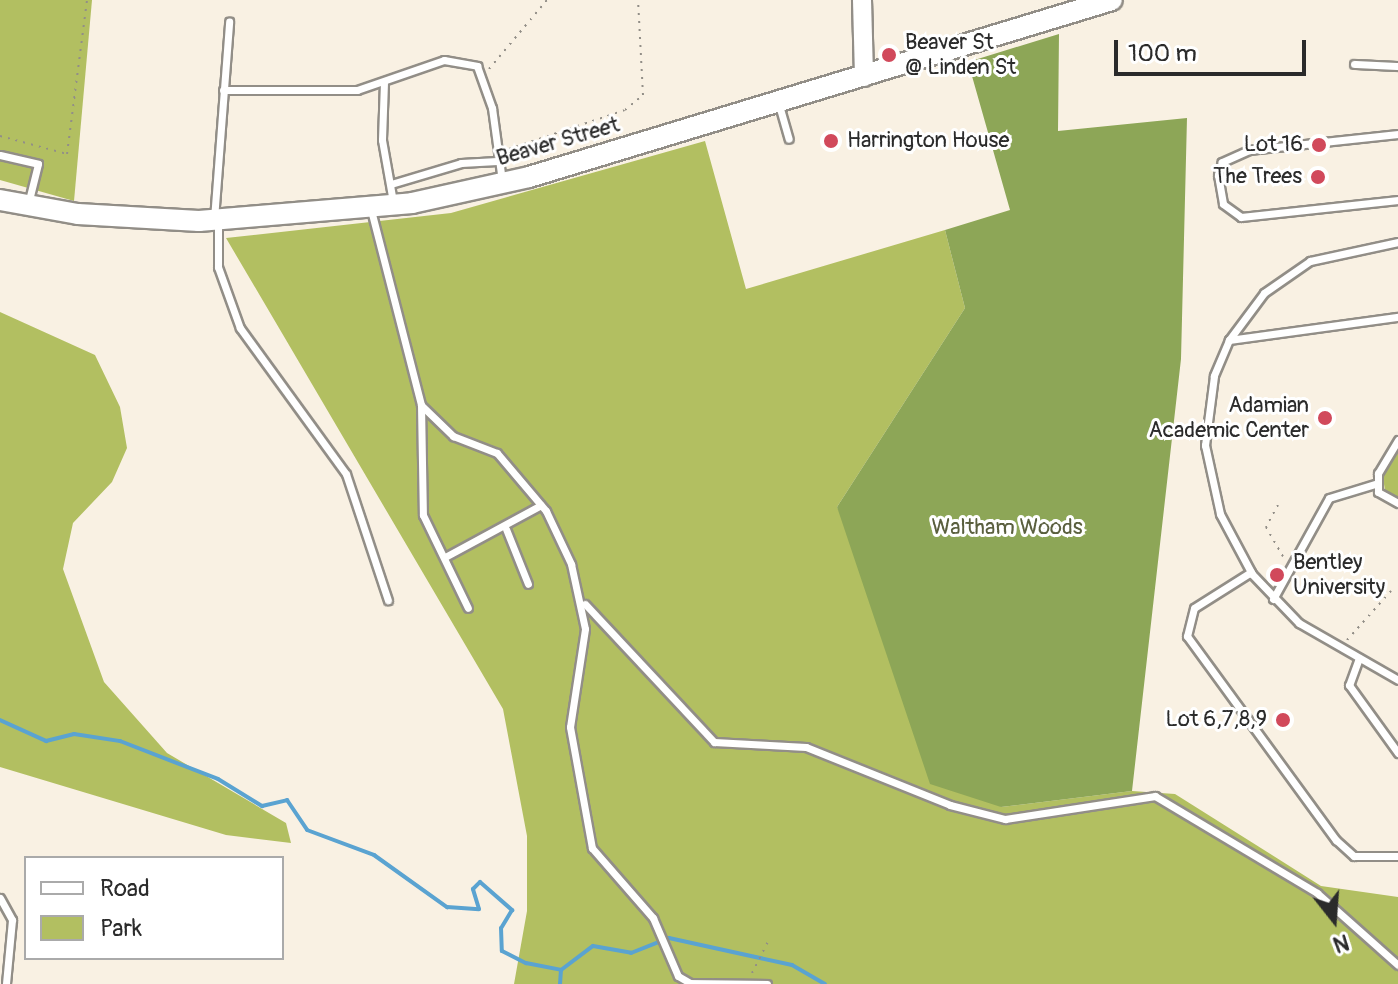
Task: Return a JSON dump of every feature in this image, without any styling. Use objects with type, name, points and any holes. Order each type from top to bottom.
[{"type":"main road","name":"Beaver Street","points":[[0,200],[27,207],[216,221],[394,206],[503,184],[1112,0]]},
{"type":"street","points":[[862,0],[864,77]]},
{"type":"lane","points":[[229,22],[216,221],[217,263],[240,328],[346,474],[388,600]]},
{"type":"lane","points":[[223,90],[357,90],[444,60],[484,75],[503,184]]},
{"type":"lane","points":[[1354,64],[1398,66]]},
{"type":"lane","points":[[384,82],[382,140],[394,206]]},
{"type":"lane","points":[[779,103],[789,139]]},
{"type":"lane","points":[[1398,134],[1249,150],[1222,162],[1218,175],[1223,204],[1241,217],[1398,200]]},
{"type":"lane","points":[[0,155],[38,164],[27,207]]},
{"type":"lane","points":[[391,184],[461,163],[497,157]]},
{"type":"lane","points":[[371,210],[421,405],[419,494],[468,608]]},
{"type":"lane","points":[[1398,242],[1310,261],[1264,293],[1229,340],[1206,409],[1205,445],[1220,514],[1251,572],[1273,599],[1340,647],[1398,680]]},
{"type":"lane","points":[[1229,340],[1398,317]]},
{"type":"lane","points":[[421,405],[453,436],[497,453],[541,505],[585,604],[714,742],[806,747],[950,805],[1005,819],[1155,796],[1317,893],[1398,965]]},
{"type":"lane","points":[[1398,440],[1378,483],[1378,492],[1398,503]]},
{"type":"lane","points":[[1273,599],[1329,498],[1378,483]]},
{"type":"lane","points":[[445,557],[506,529],[541,505]]},
{"type":"lane","points":[[506,529],[528,584]]},
{"type":"lane","points":[[1251,572],[1194,608],[1187,636],[1336,840],[1354,856],[1398,856]]},
{"type":"lane","points":[[585,604],[570,727],[584,826],[608,872],[660,933],[678,976],[690,983],[767,984]]},
{"type":"lane","points":[[1359,658],[1349,685],[1398,753]]},
{"type":"lane","points":[[0,898],[12,920],[6,984]]},
{"type":"path","points":[[0,136],[67,154],[87,0]]},
{"type":"path","points":[[484,75],[547,0]]},
{"type":"path","points":[[497,157],[636,103],[643,95],[638,0]]},
{"type":"path","points":[[1278,505],[1266,527],[1291,564]]},
{"type":"path","points":[[1340,647],[1391,591]]},
{"type":"path","points":[[755,968],[768,942]]},
{"type":"green space","points":[[0,0],[92,0],[74,201],[0,180]]},
{"type":"green space","name":"Waltham Woods","points":[[1059,34],[1058,131],[1187,118],[1181,359],[1132,791],[1001,807],[930,784],[837,507],[965,308],[945,230],[1010,210],[968,62]]},
{"type":"green space","points":[[705,141],[746,289],[945,230],[965,308],[837,507],[1001,807],[1132,791],[1175,794],[1321,886],[1398,897],[1398,984],[514,984],[527,911],[527,836],[503,709],[226,238],[451,213]]},
{"type":"green space","points":[[0,312],[95,355],[120,407],[127,448],[112,482],[73,523],[63,569],[104,682],[167,753],[286,823],[291,843],[226,835],[0,767]]},
{"type":"green space","points":[[1398,452],[1398,498],[1385,491],[1383,477]]},
{"type":"waterway","points":[[0,720],[46,741],[74,734],[120,741],[218,779],[262,806],[287,800],[307,830],[374,855],[447,907],[479,909],[473,889],[480,882],[512,910],[501,928],[502,951],[526,963],[561,970],[593,946],[631,953],[669,938],[792,965],[825,984]]},
{"type":"waterway","points":[[560,984],[561,970]]},
{"type":"place","name":"Beaver St @ Linden St","points":[[889,55]]},
{"type":"place","name":"Harrington House","points":[[831,141]]},
{"type":"place","name":"Lot 16","points":[[1319,145]]},
{"type":"place","name":"The Trees","points":[[1318,177]]},
{"type":"place","name":"Adamian Academic Center","points":[[1325,418]]},
{"type":"place","name":"Bentley University","points":[[1277,575]]},
{"type":"place","name":"Lot 6,7,8,9","points":[[1283,720]]}]
